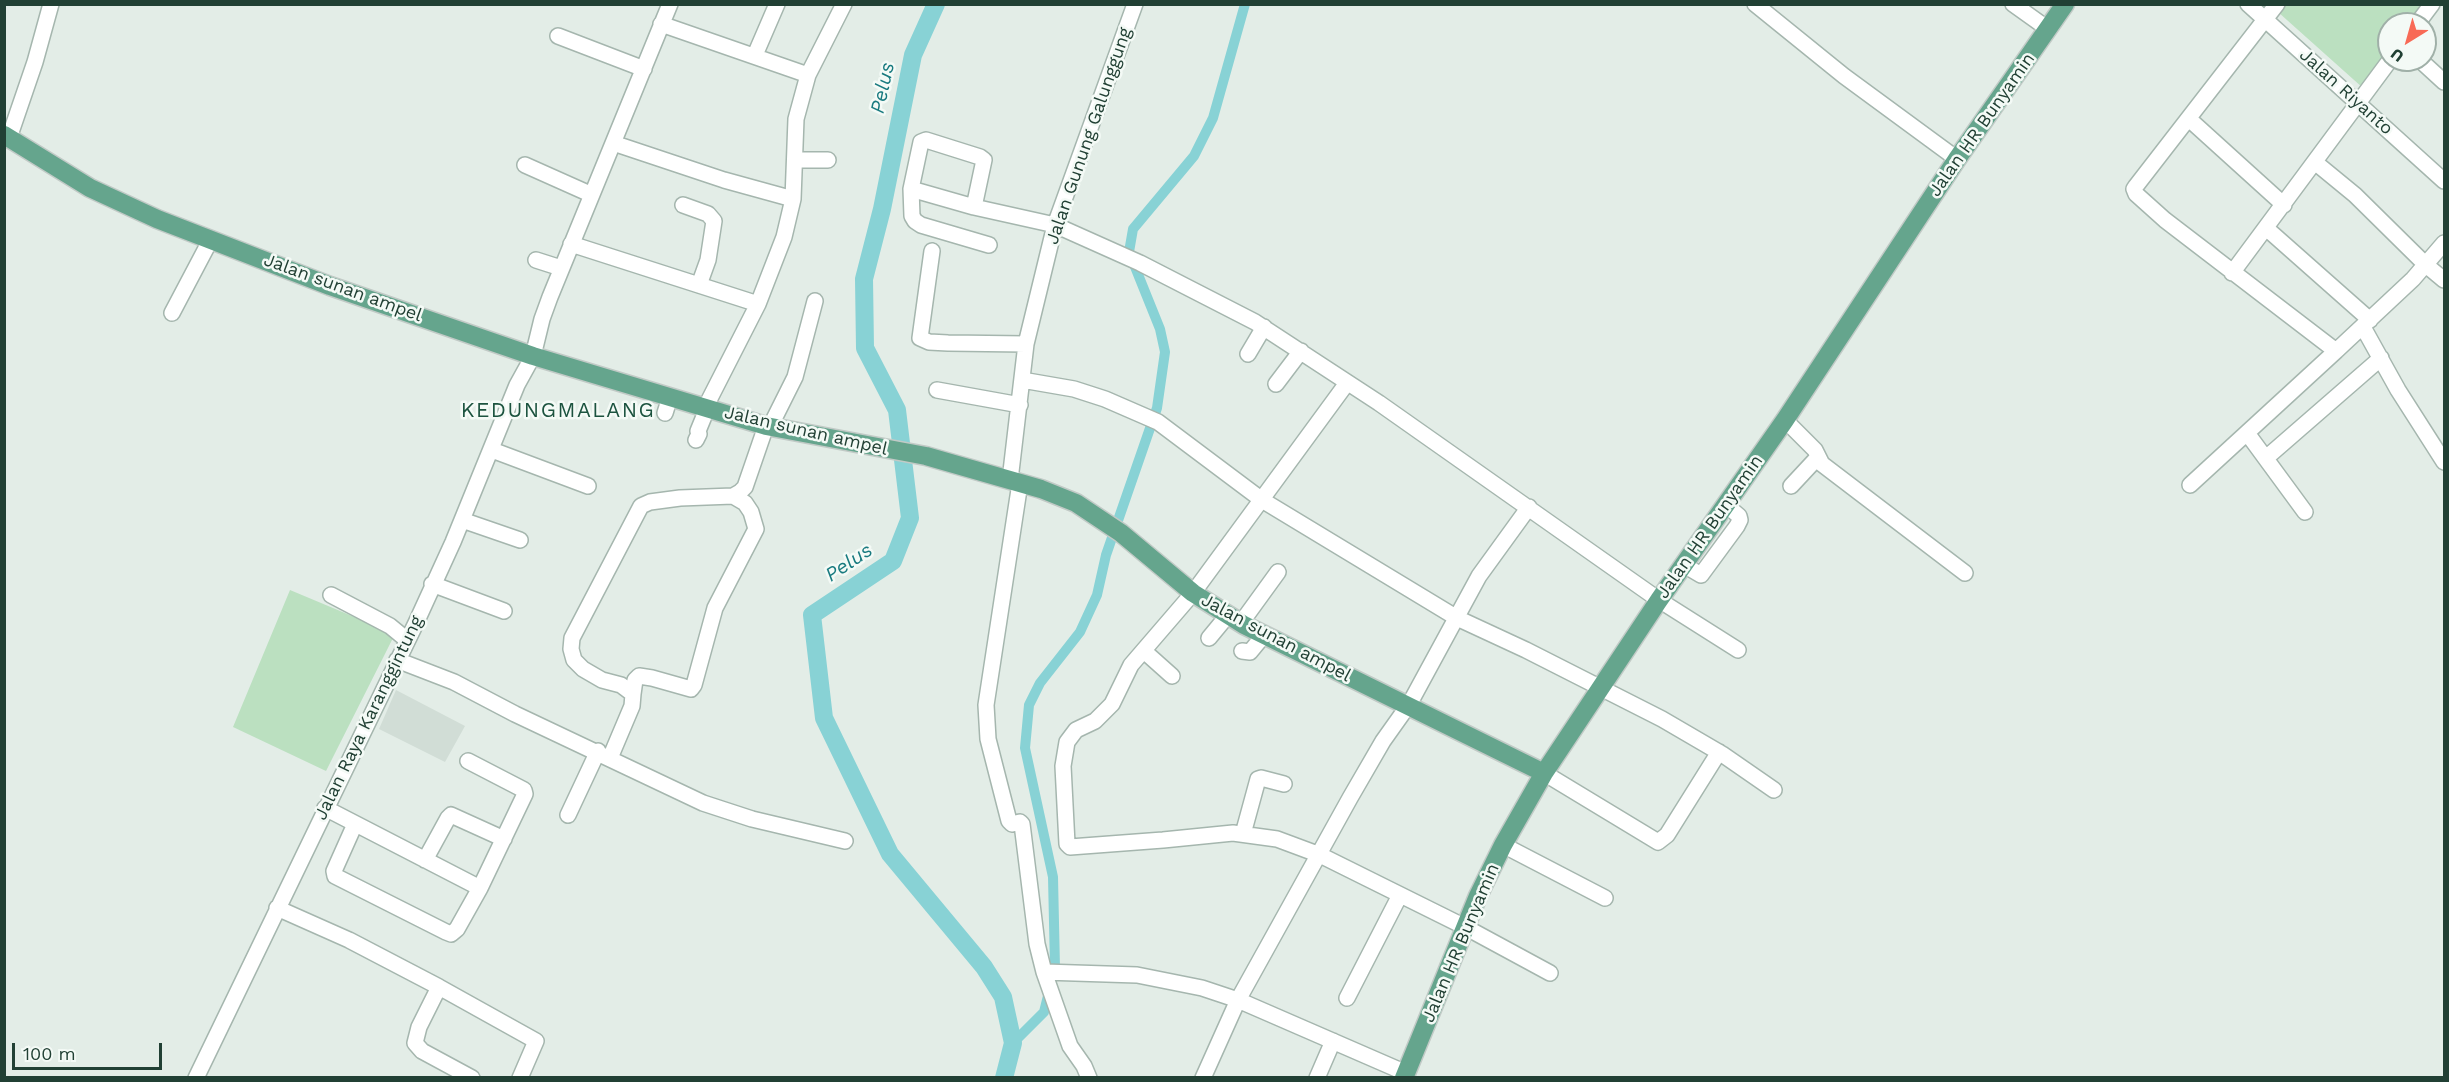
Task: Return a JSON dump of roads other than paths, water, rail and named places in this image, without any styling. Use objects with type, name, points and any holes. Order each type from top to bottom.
[{"type":"main road","name":"Jalan HR Bunyamin","points":[[1405,1075],[1465,927],[1503,845],[1544,773],[1659,600],[1785,420],[1957,159],[2065,4]]},
{"type":"main road","name":"Jalan sunan ampel","points":[[7,137],[60,171],[112,199],[157,219],[330,286],[668,405],[706,408],[768,427],[926,456],[1015,482],[1076,504],[1121,533],[1193,593],[1264,636],[1544,773]]},
{"type":"street","points":[[7,137],[35,62],[51,4]]},
{"type":"street","name":"Jalan Raya Karanggintung","points":[[196,1077],[407,640],[462,520],[517,385],[532,356],[542,318],[561,268],[669,4]]},
{"type":"street","points":[[755,55],[777,4]]},
{"type":"street","points":[[696,440],[706,408],[758,304],[784,237],[793,200],[796,119],[808,75],[844,4]]},
{"type":"street","name":"Jalan Gunung Galunggung","points":[[1044,972],[1037,944],[1022,824],[1020,822],[1012,824],[1009,821],[988,739],[986,710],[1015,482],[1026,344],[1055,225],[1135,4]]},
{"type":"street","points":[[1755,4],[1844,76],[1957,159]]},
{"type":"street","points":[[2013,4],[2048,29]]},
{"type":"street","name":"Jalan Riyanto","points":[[2248,4],[2440,176]]},
{"type":"street","points":[[2277,4],[2134,189],[2136,194],[2165,220],[2336,351]]},
{"type":"street","points":[[662,24],[808,75]]},
{"type":"street","points":[[558,36],[644,69]]},
{"type":"street","points":[[2232,273],[2316,163],[2381,72]]},
{"type":"street","points":[[2434,72],[2445,82]]},
{"type":"street","points":[[2189,118],[2284,205]]},
{"type":"street","points":[[975,207],[984,160],[926,140],[921,142],[918,146],[911,189],[912,216],[915,221],[921,225],[989,245]]},
{"type":"street","points":[[613,143],[793,200]]},
{"type":"street","points":[[2440,176],[2445,158]]},
{"type":"street","points":[[796,160],[828,160]]},
{"type":"street","points":[[2316,163],[2355,195],[2426,265],[2445,279]]},
{"type":"street","points":[[525,165],[590,194]]},
{"type":"street","points":[[911,189],[975,207],[1055,225],[1134,261],[1264,327],[1379,403],[1659,600],[1738,650]]},
{"type":"street","points":[[683,205],[708,213],[714,220],[708,260],[699,285]]},
{"type":"street","points":[[2266,228],[2367,323],[2381,358],[2398,390],[2445,462]]},
{"type":"street","points":[[172,313],[211,239]]},
{"type":"street","points":[[2190,485],[2367,323],[2445,243]]},
{"type":"street","points":[[572,244],[758,304]]},
{"type":"street","points":[[932,251],[920,338],[929,342],[1026,344]]},
{"type":"street","points":[[536,260],[561,268]]},
{"type":"street","points":[[733,496],[745,487],[768,427],[795,377],[814,301]]},
{"type":"street","points":[[1248,354],[1264,327]]},
{"type":"street","points":[[1276,384],[1301,351]]},
{"type":"street","points":[[2266,458],[2381,358]]},
{"type":"street","points":[[1022,380],[1074,389],[1152,418],[1262,500],[1457,618],[1662,719],[1719,752],[1773,790]]},
{"type":"street","points":[[1347,383],[1193,593],[1131,665],[1112,704],[1095,721],[1076,730],[1067,742],[1063,766],[1067,844],[1073,847],[1233,833],[1276,839],[1320,855],[1465,927],[1550,973]]},
{"type":"street","points":[[937,390],[1020,405]]},
{"type":"street","points":[[1785,420],[1815,450],[1822,464],[1965,573]]},
{"type":"street","points":[[2247,433],[2306,512]]},
{"type":"street","points":[[492,450],[588,486]]},
{"type":"street","points":[[1791,486],[1818,458]]},
{"type":"street","points":[[568,815],[633,706],[635,680],[639,676],[691,689],[694,685],[715,608],[756,529],[751,512],[745,503],[733,496],[680,498],[641,506],[578,628],[571,649],[574,660],[583,669],[602,680],[621,685],[633,694]]},
{"type":"street","points":[[1203,1077],[1238,1000],[1383,741],[1408,706],[1479,576],[1529,507]]},
{"type":"street","points":[[462,520],[520,540]]},
{"type":"street","points":[[1209,638],[1235,619],[1278,572]]},
{"type":"street","points":[[432,584],[504,611]]},
{"type":"street","points":[[331,595],[390,626],[407,640]]},
{"type":"street","points":[[1242,651],[1250,652],[1264,636]]},
{"type":"street","points":[[1144,651],[1172,676]]},
{"type":"street","points":[[397,660],[454,682],[515,714],[673,789],[727,811],[845,840]]},
{"type":"street","points":[[1544,773],[1658,842],[1667,835],[1719,752]]},
{"type":"street","points":[[355,824],[334,871],[335,876],[451,934],[454,933],[480,888],[524,798],[524,790],[468,761]]},
{"type":"street","points":[[1243,834],[1258,779],[1284,784]]},
{"type":"street","points":[[325,808],[480,888]]},
{"type":"street","points":[[425,860],[448,818],[454,814],[504,839]]},
{"type":"street","points":[[1503,845],[1605,898]]},
{"type":"street","points":[[1347,998],[1400,895]]},
{"type":"street","points":[[276,908],[349,940],[536,1041],[520,1077]]},
{"type":"street","points":[[1089,1077],[1070,1046],[1044,972],[1137,975],[1202,988],[1238,1000],[1405,1075]]},
{"type":"street","points":[[439,987],[419,1027],[415,1043],[422,1051],[472,1077]]},
{"type":"street","points":[[1317,1077],[1333,1041]]},
{"type":"waterway","name":"Pelus","points":[[936,4],[913,55],[882,209],[864,279],[865,348],[897,410],[910,518],[893,561],[812,615],[824,718],[890,854],[984,967],[1003,997],[1013,1043],[1004,1078]]},
{"type":"waterway","points":[[1013,1043],[1044,1012],[1055,968],[1053,877],[1025,748],[1029,705],[1040,683],[1080,632],[1097,595],[1106,555],[1157,408],[1165,352],[1160,329],[1129,252],[1133,229],[1194,156],[1213,118],[1245,4]]},
{"type":"district","name":"KEDUNGMALANG","points":[[558,411]]}]
